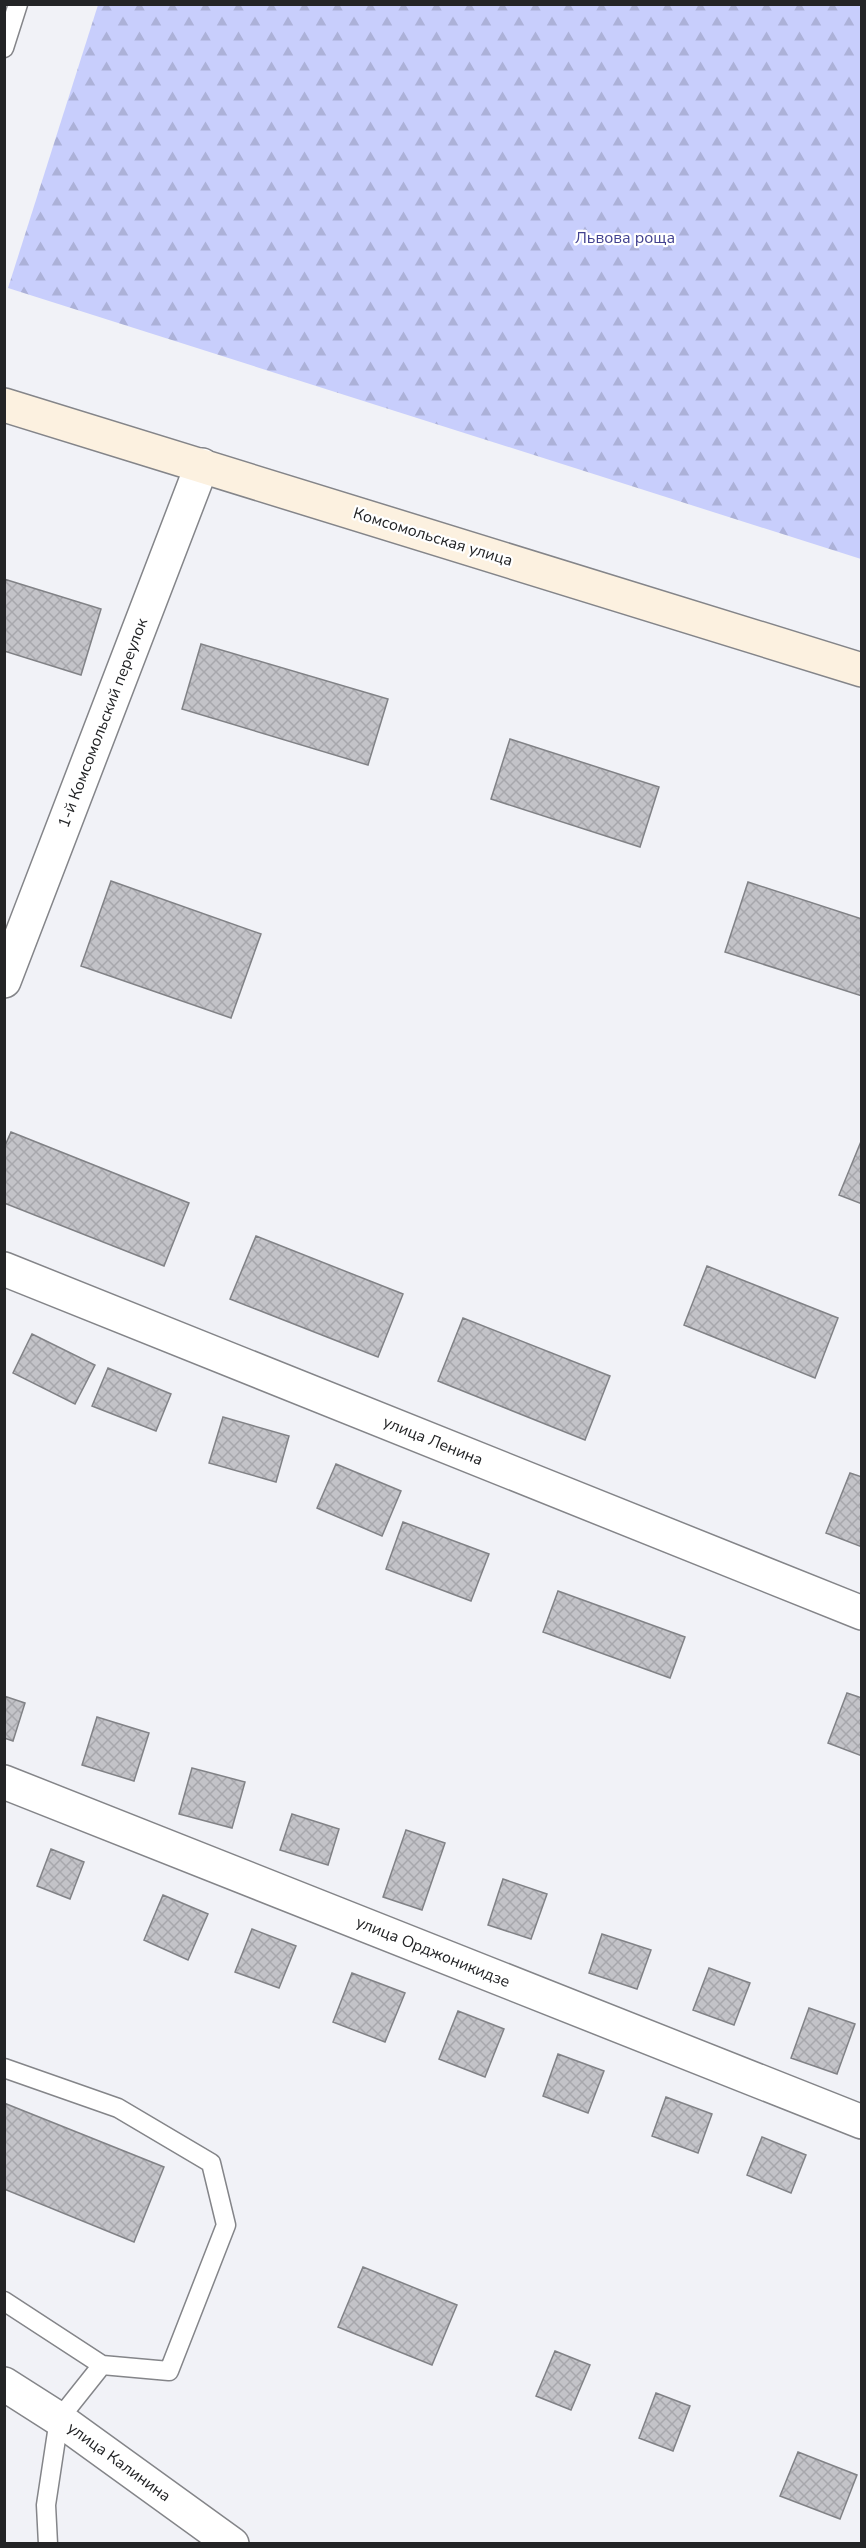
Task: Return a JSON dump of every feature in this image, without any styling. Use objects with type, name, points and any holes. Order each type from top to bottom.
[{"type":"main road","name":"Комсомольская улица","points":[[4,405],[861,670]]},
{"type":"street","name":"1-й Комсомольский переулок","points":[[4,981],[202,465]]},
{"type":"street","name":"улица Ленина","points":[[4,1269],[861,1613]]},
{"type":"street","name":"улица Орджоникидзе","points":[[4,1782],[861,2122]]},
{"type":"street","name":"улица Калинина","points":[[4,2384],[59,2419],[232,2544]]},
{"type":"lane","points":[[4,48],[18,4]]},
{"type":"lane","points":[[4,2068],[118,2108],[211,2163],[226,2225],[170,2371],[102,2365],[4,2301]]},
{"type":"lane","points":[[48,2544],[46,2505],[59,2419],[102,2365]]},
{"type":"green space","name":"Львова роща","points":[[98,5],[861,5],[861,559],[8,288]]},
{"type":"building","points":[[4,579],[101,609],[81,675],[4,651]]},
{"type":"building","points":[[201,644],[388,699],[368,765],[182,709]]},
{"type":"building","points":[[510,739],[659,787],[640,847],[491,799]]},
{"type":"building","points":[[111,881],[261,934],[231,1018],[81,966]]},
{"type":"building","points":[[748,882],[862,919],[862,996],[725,952]]},
{"type":"building","points":[[11,1132],[189,1203],[164,1266],[4,1203],[4,1148]]},
{"type":"building","points":[[862,1139],[862,1204],[839,1195]]},
{"type":"building","points":[[256,1236],[403,1294],[378,1357],[230,1299]]},
{"type":"building","points":[[707,1266],[838,1318],[815,1378],[684,1325]]},
{"type":"building","points":[[463,1318],[610,1376],[585,1440],[438,1381]]},
{"type":"building","points":[[32,1334],[95,1365],[75,1404],[13,1373]]},
{"type":"building","points":[[108,1368],[171,1394],[156,1431],[92,1406]]},
{"type":"building","points":[[223,1417],[289,1436],[276,1482],[209,1463]]},
{"type":"building","points":[[336,1464],[401,1491],[382,1536],[317,1508]]},
{"type":"building","points":[[850,1473],[862,1477],[862,1547],[826,1533]]},
{"type":"building","points":[[403,1522],[489,1554],[471,1601],[386,1569]]},
{"type":"building","points":[[558,1591],[685,1637],[670,1678],[543,1632]]},
{"type":"building","points":[[847,1693],[862,1698],[862,1756],[828,1743]]},
{"type":"building","points":[[4,1696],[25,1703],[13,1741],[4,1738]]},
{"type":"building","points":[[97,1717],[149,1733],[134,1781],[82,1765]]},
{"type":"building","points":[[192,1768],[245,1782],[232,1828],[179,1814]]},
{"type":"building","points":[[292,1814],[339,1829],[328,1865],[280,1850]]},
{"type":"building","points":[[406,1830],[445,1843],[422,1910],[383,1897]]},
{"type":"building","points":[[51,1849],[84,1862],[70,1899],[37,1886]]},
{"type":"building","points":[[503,1879],[547,1894],[531,1939],[488,1925]]},
{"type":"building","points":[[163,1895],[208,1914],[188,1960],[144,1940]]},
{"type":"building","points":[[252,1929],[296,1946],[279,1988],[235,1972]]},
{"type":"building","points":[[602,1934],[651,1950],[637,1989],[589,1973]]},
{"type":"building","points":[[709,1968],[750,1983],[734,2025],[693,2010]]},
{"type":"building","points":[[352,1973],[405,1993],[385,2042],[333,2022]]},
{"type":"building","points":[[809,2008],[855,2024],[837,2074],[791,2058]]},
{"type":"building","points":[[458,2011],[504,2029],[485,2077],[439,2059]]},
{"type":"building","points":[[558,2054],[604,2071],[588,2113],[543,2096]]},
{"type":"building","points":[[666,2097],[712,2114],[698,2153],[652,2136]]},
{"type":"building","points":[[4,2103],[164,2167],[134,2242],[4,2189]]},
{"type":"building","points":[[762,2137],[806,2155],[791,2193],[747,2175]]},
{"type":"building","points":[[363,2267],[457,2305],[432,2365],[338,2327]]},
{"type":"building","points":[[555,2351],[590,2365],[571,2410],[536,2396]]},
{"type":"building","points":[[656,2393],[690,2406],[673,2451],[639,2438]]},
{"type":"building","points":[[798,2452],[857,2475],[840,2519],[780,2496]]}]
